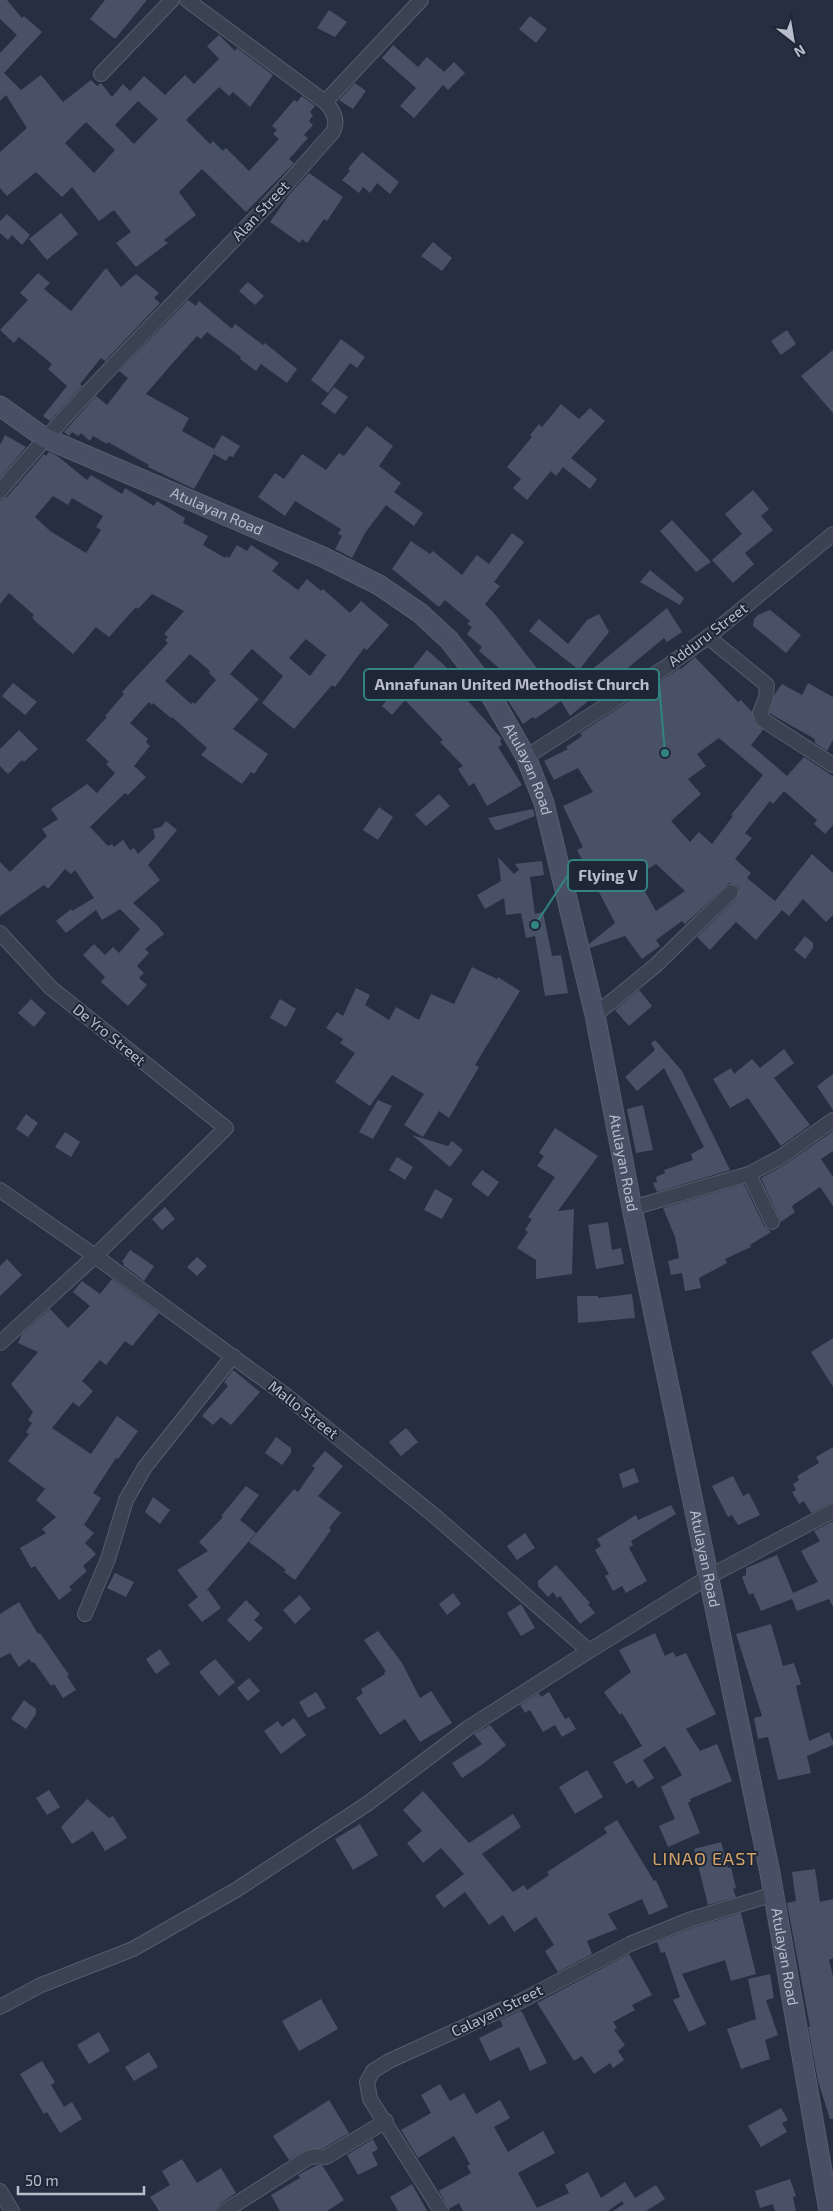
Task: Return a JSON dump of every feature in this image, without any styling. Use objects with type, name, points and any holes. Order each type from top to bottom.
[{"type":"main road","name":"Atulayan Road","points":[[0,406],[45,438],[323,557],[380,585],[420,614],[449,640],[486,687],[526,756],[544,803],[595,1015],[632,1208],[710,1576],[774,1894],[829,2211]]},
{"type":"street","points":[[101,74],[172,0]]},
{"type":"street","name":"Alan Street","points":[[0,491],[109,368],[256,218],[333,132],[336,126],[335,116],[324,102],[187,0]]},
{"type":"street","points":[[324,102],[421,0]]},
{"type":"street","name":"Adduru Street","points":[[526,756],[666,667],[708,637],[833,534]]},
{"type":"street","points":[[708,637],[767,686],[766,698],[760,713],[763,720],[833,765]]},
{"type":"street","points":[[595,1015],[655,966],[731,892]]},
{"type":"street","name":"De Yro Street","points":[[0,933],[51,988],[226,1128],[95,1256]]},
{"type":"street","points":[[632,1208],[748,1174],[781,1157],[833,1120]]},
{"type":"street","points":[[748,1174],[772,1222]]},
{"type":"street","name":"Mallo Street","points":[[0,1190],[95,1256],[284,1394],[436,1517],[589,1651]]},
{"type":"street","points":[[0,1343],[95,1256]]},
{"type":"street","points":[[85,1614],[108,1559],[126,1500],[145,1467],[233,1356]]},
{"type":"street","points":[[0,2007],[41,1985],[132,1949],[236,1890],[367,1804],[468,1728],[589,1651],[710,1576],[833,1512]]},
{"type":"street","name":"Calayan Street","points":[[441,2211],[386,2121],[370,2099],[367,2082],[369,2076],[374,2071],[389,2062],[519,2002],[630,1944],[689,1920],[774,1894]]},
{"type":"street","points":[[225,2211],[308,2158],[316,2156],[326,2157],[386,2121]]},
{"type":"street","points":[[0,2191],[12,2211]]},
{"type":"building","points":[[0,0],[7,0],[22,18],[24,16],[42,32],[4,73],[21,90],[41,75],[63,102],[91,80],[97,86],[101,83],[112,97],[123,84],[130,91],[144,76],[165,95],[185,75],[194,84],[219,59],[207,46],[219,35],[235,51],[237,48],[273,75],[250,107],[233,92],[229,96],[219,87],[186,120],[210,144],[213,141],[223,151],[226,148],[249,171],[279,139],[273,134],[277,130],[272,126],[294,100],[297,102],[302,96],[315,106],[310,112],[313,115],[309,121],[313,125],[304,135],[308,138],[289,159],[294,163],[246,212],[202,169],[179,192],[196,215],[164,240],[168,243],[136,267],[116,243],[131,232],[114,210],[99,221],[72,187],[62,197],[36,172],[7,196],[0,188],[0,152],[27,128],[6,95],[0,101],[0,53],[17,35],[0,19]],"holes":[[[138,101],[158,119],[134,144],[115,125]],[[86,122],[115,150],[94,173],[65,143]]]},
{"type":"building","points":[[105,0],[147,0],[115,39],[90,19]]},
{"type":"building","points":[[329,10],[347,22],[335,37],[317,28]]},
{"type":"building","points":[[530,16],[547,29],[536,43],[519,29]]},
{"type":"building","points":[[393,45],[418,67],[427,57],[444,72],[454,62],[465,73],[448,90],[443,85],[414,118],[400,106],[416,88],[382,58]]},
{"type":"building","points":[[355,83],[366,91],[353,109],[339,100]]},
{"type":"building","points":[[362,152],[399,182],[390,194],[377,183],[370,193],[363,187],[359,193],[342,180],[350,171],[348,169]]},
{"type":"building","points":[[309,173],[343,197],[327,221],[324,219],[307,243],[302,239],[300,243],[270,222],[289,195]]},
{"type":"building","points":[[61,213],[78,234],[47,260],[29,239]]},
{"type":"building","points":[[7,214],[30,235],[22,245],[12,235],[8,240],[0,233],[0,221]]},
{"type":"building","points":[[433,242],[452,258],[442,271],[421,256]]},
{"type":"building","points":[[106,268],[121,287],[136,274],[159,293],[154,298],[160,303],[105,361],[101,358],[80,384],[82,386],[50,421],[43,416],[67,386],[48,369],[52,364],[19,337],[14,343],[0,330],[28,300],[20,293],[38,273],[50,283],[44,289],[71,311]]},
{"type":"building","points":[[248,282],[264,296],[255,305],[239,291]]},
{"type":"building","points":[[188,300],[196,306],[199,301],[232,329],[235,324],[263,345],[265,343],[297,369],[287,383],[261,364],[256,371],[240,359],[241,357],[207,332],[201,339],[197,336],[170,366],[146,394],[189,418],[182,431],[214,449],[222,435],[240,446],[233,457],[229,456],[226,461],[214,454],[194,489],[148,467],[149,465],[108,442],[107,444],[93,436],[90,441],[81,433],[78,436],[72,432],[69,436],[64,432],[96,396],[107,405],[128,378],[119,371]]},
{"type":"building","points":[[787,330],[796,344],[781,355],[771,341]]},
{"type":"building","points":[[341,339],[365,357],[357,368],[350,363],[328,393],[311,380]]},
{"type":"building","points":[[833,350],[833,413],[801,376]]},
{"type":"building","points":[[334,387],[348,397],[335,414],[321,404]]},
{"type":"building","points":[[561,404],[579,419],[590,408],[605,421],[571,458],[597,479],[590,489],[563,467],[556,476],[551,471],[527,500],[513,488],[521,479],[507,467],[532,437],[530,435],[539,424],[542,427]]},
{"type":"building","points":[[367,426],[393,446],[379,466],[401,483],[394,492],[423,513],[414,526],[386,505],[365,533],[352,558],[335,549],[342,536],[338,534],[341,529],[295,501],[285,516],[258,497],[275,473],[284,479],[302,454],[326,470],[339,453],[344,456]]},
{"type":"building","points":[[5,435],[26,447],[0,478],[0,445]]},
{"type":"building","points":[[49,452],[56,455],[87,480],[91,475],[122,494],[125,488],[154,506],[157,501],[185,518],[183,523],[208,536],[203,545],[225,558],[226,556],[229,558],[237,545],[247,551],[251,545],[279,563],[272,571],[298,590],[307,579],[321,591],[323,589],[350,613],[361,601],[389,625],[367,650],[364,648],[335,687],[332,685],[294,729],[262,703],[283,676],[252,649],[249,652],[230,674],[259,699],[233,729],[268,754],[254,774],[251,772],[242,784],[201,755],[207,748],[153,703],[152,705],[149,702],[130,723],[148,739],[146,742],[150,746],[134,766],[146,777],[128,795],[125,793],[90,827],[108,846],[112,844],[114,847],[123,840],[130,850],[134,848],[138,854],[155,838],[153,829],[161,827],[166,821],[177,830],[148,865],[160,880],[133,903],[164,934],[145,949],[149,953],[137,966],[144,973],[139,978],[147,985],[128,1006],[101,982],[105,977],[83,955],[94,944],[105,955],[113,947],[119,953],[140,929],[120,909],[102,920],[96,910],[66,933],[56,921],[71,909],[72,911],[94,898],[75,870],[71,874],[65,869],[48,889],[44,885],[0,916],[0,862],[10,872],[47,836],[42,829],[58,819],[51,809],[87,784],[97,793],[115,773],[106,764],[109,762],[86,740],[107,717],[105,716],[124,694],[122,692],[168,643],[165,640],[168,637],[164,634],[184,611],[152,594],[138,609],[136,607],[109,637],[96,627],[73,654],[35,621],[32,617],[34,615],[9,593],[0,604],[0,500],[7,497],[44,454],[46,456]],"holes":[[[53,496],[68,505],[72,498],[103,516],[96,527],[101,530],[86,553],[50,531],[35,517]],[[306,639],[326,655],[310,676],[289,658]],[[190,654],[210,671],[209,673],[216,680],[195,704],[193,702],[191,704],[165,681]]]},
{"type":"building","points":[[753,490],[769,509],[761,516],[773,530],[745,553],[754,564],[733,583],[712,560],[742,534],[725,514]]},
{"type":"building","points":[[672,520],[711,562],[696,572],[660,531]]},
{"type":"building","points":[[512,533],[524,542],[494,582],[500,586],[485,604],[551,686],[565,668],[578,681],[667,608],[682,632],[667,642],[664,638],[570,716],[561,701],[535,719],[533,717],[523,724],[501,690],[504,687],[493,672],[499,668],[479,651],[482,647],[467,634],[472,627],[467,624],[470,621],[445,600],[439,607],[392,569],[411,541],[430,554],[433,551],[462,575],[477,555],[489,564]]},
{"type":"building","points":[[650,570],[684,598],[680,605],[640,582]]},
{"type":"building","points":[[770,610],[801,635],[786,653],[753,626],[754,619],[758,615]]},
{"type":"building","points":[[599,614],[609,632],[579,670],[529,631],[539,619],[568,644],[587,620]]},
{"type":"building","points":[[427,650],[444,665],[473,697],[468,701],[502,739],[500,741],[502,745],[498,747],[522,785],[487,806],[474,783],[469,786],[458,769],[463,766],[440,742],[443,740],[405,700],[392,715],[382,706]]},
{"type":"building","points":[[695,657],[738,702],[741,700],[752,712],[755,723],[763,730],[751,745],[787,776],[804,757],[833,776],[833,825],[825,834],[814,824],[817,820],[784,791],[773,804],[770,801],[745,833],[752,838],[735,859],[751,873],[747,878],[775,901],[812,854],[833,873],[833,915],[826,922],[803,899],[789,916],[782,910],[756,940],[736,922],[710,950],[697,937],[737,898],[739,889],[737,886],[729,883],[685,924],[682,921],[656,940],[660,946],[642,959],[625,936],[590,948],[589,944],[615,923],[577,850],[583,847],[563,806],[593,792],[578,768],[554,780],[544,761],[568,749],[566,747],[582,736],[580,733],[681,669]],"holes":[[[719,738],[763,775],[731,815],[733,816],[712,844],[699,832],[690,842],[671,821],[701,794],[688,779],[706,766],[697,754]],[[656,864],[685,891],[656,911],[636,876]]]},
{"type":"building","points":[[13,683],[37,702],[25,715],[2,696]]},
{"type":"building","points":[[808,683],[833,697],[833,740],[827,751],[815,743],[815,739],[769,713],[775,694],[782,684],[802,695]]},
{"type":"building","points":[[19,730],[38,749],[24,762],[22,760],[8,774],[0,766],[0,749]]},
{"type":"building","points":[[439,794],[450,806],[426,826],[415,815]]},
{"type":"building","points":[[379,807],[393,817],[378,840],[363,830]]},
{"type":"building","points":[[533,809],[535,816],[499,830],[495,830],[488,818]]},
{"type":"building","points":[[498,857],[514,874],[519,870],[515,864],[542,861],[544,875],[530,877],[535,914],[543,912],[552,956],[561,955],[568,993],[545,996],[535,936],[526,938],[521,913],[506,915],[504,898],[485,909],[477,895],[501,881]]},
{"type":"building","points":[[805,936],[813,943],[813,948],[805,959],[794,950]]},
{"type":"building","points":[[472,967],[497,979],[498,977],[520,991],[475,1065],[479,1067],[449,1118],[439,1111],[423,1137],[404,1125],[424,1094],[392,1075],[370,1106],[335,1082],[355,1053],[340,1043],[343,1039],[326,1028],[337,1012],[343,1016],[356,988],[370,995],[365,1005],[389,1020],[396,1007],[419,1020],[431,994],[454,1004]]},
{"type":"building","points":[[639,990],[652,1006],[629,1026],[615,1010]]},
{"type":"building","points":[[31,999],[46,1013],[34,1027],[18,1013]]},
{"type":"building","points":[[280,999],[296,1009],[286,1027],[270,1018]]},
{"type":"building","points":[[655,1040],[682,1071],[730,1170],[657,1192],[653,1183],[657,1182],[656,1177],[665,1173],[664,1170],[693,1160],[691,1154],[704,1147],[664,1068],[637,1091],[625,1077],[655,1050],[651,1043]]},
{"type":"building","points":[[784,1049],[794,1063],[774,1078],[810,1125],[781,1146],[748,1098],[730,1108],[713,1079],[731,1068],[734,1074],[752,1059],[760,1068]]},
{"type":"building","points":[[833,1074],[833,1110],[817,1086]]},
{"type":"building","points":[[378,1100],[392,1106],[373,1139],[359,1132]]},
{"type":"building","points":[[643,1105],[653,1150],[636,1153],[627,1109]]},
{"type":"building","points":[[26,1114],[38,1123],[28,1137],[16,1129]]},
{"type":"building","points":[[555,1128],[598,1156],[558,1211],[574,1209],[572,1274],[536,1279],[536,1260],[517,1248],[528,1232],[525,1230],[532,1219],[528,1217],[555,1177],[537,1166],[544,1156],[539,1153]]},
{"type":"building","points":[[833,1131],[833,1151],[821,1159],[833,1177],[833,1206],[820,1187],[793,1205],[792,1207],[795,1212],[781,1222],[761,1178],[786,1164]]},
{"type":"building","points":[[65,1132],[80,1142],[71,1157],[55,1147]]},
{"type":"building","points":[[412,1135],[448,1146],[452,1141],[463,1150],[450,1167]]},
{"type":"building","points":[[397,1157],[413,1167],[405,1180],[389,1170]]},
{"type":"building","points":[[482,1170],[499,1182],[488,1197],[471,1184]]},
{"type":"building","points":[[744,1184],[764,1226],[771,1232],[750,1245],[751,1247],[725,1259],[727,1263],[699,1278],[701,1288],[685,1291],[682,1273],[671,1275],[668,1261],[679,1258],[675,1237],[663,1208]]},
{"type":"building","points":[[435,1189],[453,1199],[442,1219],[424,1210]]},
{"type":"building","points":[[165,1207],[175,1219],[162,1230],[152,1219]]},
{"type":"building","points":[[608,1222],[612,1250],[621,1248],[624,1264],[596,1269],[588,1225]]},
{"type":"building","points":[[130,1250],[154,1266],[144,1281],[123,1265],[124,1263],[122,1262]]},
{"type":"building","points":[[197,1257],[207,1266],[197,1276],[187,1267]]},
{"type":"building","points":[[7,1259],[22,1275],[0,1296],[0,1266]]},
{"type":"building","points":[[112,1279],[159,1313],[132,1346],[125,1341],[106,1365],[100,1360],[82,1381],[93,1391],[79,1407],[73,1402],[52,1428],[91,1454],[117,1416],[138,1431],[118,1459],[116,1458],[93,1493],[101,1498],[84,1525],[94,1533],[85,1543],[96,1554],[83,1566],[87,1571],[69,1587],[72,1590],[59,1600],[35,1566],[31,1568],[20,1548],[46,1533],[42,1529],[56,1517],[36,1500],[45,1489],[8,1461],[29,1434],[26,1432],[32,1423],[28,1420],[33,1412],[11,1384],[38,1352],[18,1343],[22,1334],[50,1309],[68,1328],[90,1306],[73,1292],[82,1281],[100,1294]]},
{"type":"building","points":[[632,1294],[635,1318],[578,1323],[577,1296],[598,1296],[598,1298]]},
{"type":"building","points":[[833,1338],[833,1387],[811,1352]]},
{"type":"building","points":[[233,1370],[260,1392],[231,1425],[221,1417],[213,1425],[202,1416],[228,1386],[224,1382]]},
{"type":"building","points":[[406,1428],[418,1442],[401,1456],[389,1442]]},
{"type":"building","points":[[276,1437],[291,1448],[291,1453],[282,1465],[265,1453]]},
{"type":"building","points":[[833,1447],[833,1502],[811,1513],[804,1501],[799,1504],[792,1492],[796,1490],[793,1484],[799,1480],[797,1476],[819,1463],[816,1457]]},
{"type":"building","points":[[325,1451],[343,1466],[318,1496],[341,1513],[295,1580],[284,1572],[286,1570],[249,1542],[294,1489],[298,1492],[315,1468],[312,1466]]},
{"type":"building","points":[[634,1468],[639,1482],[623,1488],[619,1474]]},
{"type":"building","points":[[733,1476],[743,1496],[749,1493],[760,1515],[738,1525],[732,1515],[728,1517],[712,1486]]},
{"type":"building","points":[[246,1486],[259,1495],[240,1520],[256,1533],[205,1592],[208,1590],[221,1608],[202,1622],[188,1605],[198,1597],[177,1570],[208,1551],[199,1542],[223,1517],[221,1516]]},
{"type":"building","points":[[153,1497],[170,1510],[160,1524],[145,1512]]},
{"type":"building","points":[[671,1505],[676,1514],[631,1541],[633,1545],[629,1548],[647,1581],[626,1593],[622,1586],[613,1591],[605,1576],[609,1574],[595,1550],[601,1546],[597,1539],[636,1515],[638,1520]]},
{"type":"building","points":[[833,1521],[833,1607],[829,1599],[797,1611],[792,1599],[761,1611],[753,1593],[749,1595],[742,1577],[746,1575],[746,1568],[777,1555],[793,1593],[818,1582],[801,1551],[820,1541],[814,1531]]},
{"type":"building","points":[[525,1533],[535,1548],[517,1560],[507,1546]]},
{"type":"building","points":[[556,1565],[590,1603],[588,1604],[595,1613],[580,1624],[560,1596],[557,1598],[553,1592],[548,1597],[538,1586],[538,1581]]},
{"type":"building","points":[[115,1573],[134,1582],[126,1597],[107,1588]]},
{"type":"building","points":[[453,1593],[461,1604],[447,1615],[439,1604]]},
{"type":"building","points":[[300,1595],[311,1609],[295,1624],[283,1610]]},
{"type":"building","points":[[246,1600],[260,1614],[254,1620],[263,1628],[249,1642],[227,1620]]},
{"type":"building","points":[[19,1602],[38,1634],[40,1633],[69,1675],[67,1676],[76,1690],[63,1698],[54,1684],[51,1686],[34,1662],[32,1663],[29,1659],[19,1667],[10,1653],[0,1658],[0,1614]]},
{"type":"building","points":[[521,1604],[535,1628],[521,1636],[507,1613]]},
{"type":"building","points":[[771,1624],[783,1666],[794,1663],[801,1684],[796,1686],[809,1741],[829,1732],[833,1741],[833,1745],[807,1756],[811,1773],[778,1780],[768,1737],[758,1739],[754,1718],[762,1716],[736,1634]]},
{"type":"building","points":[[378,1631],[402,1663],[420,1698],[431,1691],[452,1723],[420,1742],[405,1719],[380,1735],[356,1698],[363,1693],[361,1689],[385,1674],[384,1672],[386,1671],[364,1640]]},
{"type":"building","points":[[655,1633],[665,1656],[673,1652],[676,1657],[686,1653],[716,1714],[686,1729],[700,1751],[717,1744],[732,1781],[690,1799],[691,1801],[688,1803],[700,1833],[668,1847],[659,1826],[675,1819],[661,1787],[682,1775],[665,1746],[643,1760],[654,1778],[638,1788],[633,1780],[626,1784],[613,1762],[642,1746],[622,1713],[620,1715],[604,1692],[631,1672],[619,1650]]},
{"type":"building","points":[[160,1649],[170,1664],[156,1674],[146,1659]]},
{"type":"building","points":[[215,1659],[235,1682],[219,1696],[199,1672]]},
{"type":"building","points":[[249,1678],[260,1691],[248,1701],[237,1688]]},
{"type":"building","points":[[316,1692],[326,1708],[308,1718],[299,1702]]},
{"type":"building","points":[[549,1692],[565,1719],[569,1717],[576,1729],[562,1737],[555,1725],[543,1732],[530,1710],[525,1713],[520,1705],[539,1693],[541,1697]]},
{"type":"building","points":[[24,1700],[36,1709],[36,1714],[26,1729],[11,1719]]},
{"type":"building","points":[[294,1718],[306,1735],[281,1754],[264,1731],[278,1721],[282,1727]]},
{"type":"building","points":[[490,1725],[506,1745],[462,1778],[452,1763],[482,1744],[474,1734]]},
{"type":"building","points":[[587,1770],[603,1797],[575,1814],[559,1787]]},
{"type":"building","points":[[49,1790],[60,1807],[47,1815],[36,1798]]},
{"type":"building","points":[[423,1791],[469,1843],[513,1814],[521,1827],[482,1854],[513,1892],[524,1885],[527,1890],[549,1875],[547,1872],[607,1833],[604,1828],[617,1820],[654,1881],[656,1880],[668,1907],[649,1915],[642,1899],[608,1914],[617,1929],[587,1941],[592,1954],[558,1972],[545,1951],[554,1945],[536,1917],[514,1932],[503,1915],[489,1925],[465,1892],[444,1908],[435,1896],[464,1874],[441,1848],[423,1863],[407,1843],[422,1831],[403,1810]]},
{"type":"building","points":[[87,1799],[109,1818],[113,1816],[127,1838],[105,1851],[93,1831],[72,1844],[61,1827]]},
{"type":"building","points":[[360,1824],[378,1855],[353,1870],[335,1839]]},
{"type":"building","points":[[721,1842],[728,1868],[731,1867],[736,1888],[733,1889],[736,1897],[708,1905],[694,1849]]},
{"type":"building","points":[[815,1869],[820,1902],[833,1899],[833,1958],[829,1960],[833,1976],[833,2119],[830,2119],[818,2081],[787,1903],[796,1901],[792,1872]]},
{"type":"building","points":[[741,1913],[756,1974],[731,1981],[725,1960],[682,1974],[706,2024],[689,2032],[673,2000],[680,1997],[665,1952],[661,1953],[657,1942],[692,1928]]},
{"type":"building","points":[[629,1954],[652,1995],[632,2005],[635,2010],[613,2022],[617,2028],[614,2030],[625,2045],[618,2051],[624,2060],[613,2068],[610,2063],[594,2074],[582,2056],[574,2061],[537,2003]]},
{"type":"building","points":[[770,1974],[774,1998],[766,2000],[778,2035],[765,2040],[770,2059],[741,2069],[727,2029],[756,2019],[748,1979]]},
{"type":"building","points":[[321,1999],[338,2029],[299,2051],[282,2021]]},
{"type":"building","points":[[520,2011],[547,2063],[530,2071],[519,2047],[490,2061],[479,2038],[503,2026],[500,2020]]},
{"type":"building","points":[[99,2032],[110,2051],[89,2064],[77,2045]]},
{"type":"building","points":[[149,2052],[158,2067],[134,2081],[125,2067]]},
{"type":"building","points":[[42,2061],[55,2082],[51,2085],[64,2107],[72,2102],[82,2119],[60,2133],[47,2112],[44,2114],[20,2074]]},
{"type":"building","points":[[440,2084],[450,2101],[464,2093],[476,2114],[500,2100],[510,2118],[494,2127],[508,2152],[543,2131],[555,2153],[518,2173],[537,2208],[569,2193],[565,2185],[588,2172],[601,2198],[625,2182],[635,2198],[656,2185],[665,2199],[646,2211],[613,2211],[624,2204],[622,2201],[608,2211],[463,2211],[459,2203],[449,2209],[439,2191],[471,2173],[467,2166],[470,2164],[454,2136],[418,2158],[401,2130],[431,2113],[421,2095]]},
{"type":"building","points":[[329,2100],[349,2133],[324,2148],[306,2150],[289,2160],[273,2136]]},
{"type":"building","points":[[781,2108],[788,2120],[782,2123],[787,2132],[761,2147],[748,2126]]},
{"type":"building","points":[[373,2139],[378,2149],[372,2153],[378,2165],[358,2175],[347,2155]]},
{"type":"building","points":[[182,2159],[197,2183],[221,2168],[236,2193],[220,2204],[216,2211],[159,2211],[150,2197],[170,2185],[162,2171]]},
{"type":"building","points":[[317,2165],[322,2165],[344,2200],[327,2211],[280,2211],[271,2195],[300,2178],[298,2175]]},
{"type":"building","points":[[790,2179],[796,2196],[793,2197],[796,2211],[775,2211],[773,2204],[760,2208],[755,2191]]},
{"type":"building","points":[[412,2184],[427,2211],[398,2211],[390,2197]]},
{"type":"place","name":"Annafunan United Methodist Church","points":[[665,753]]},
{"type":"place","name":"Flying V","points":[[535,925]]},
{"type":"district","name":"LINAO EAST","points":[[705,1859]]}]
